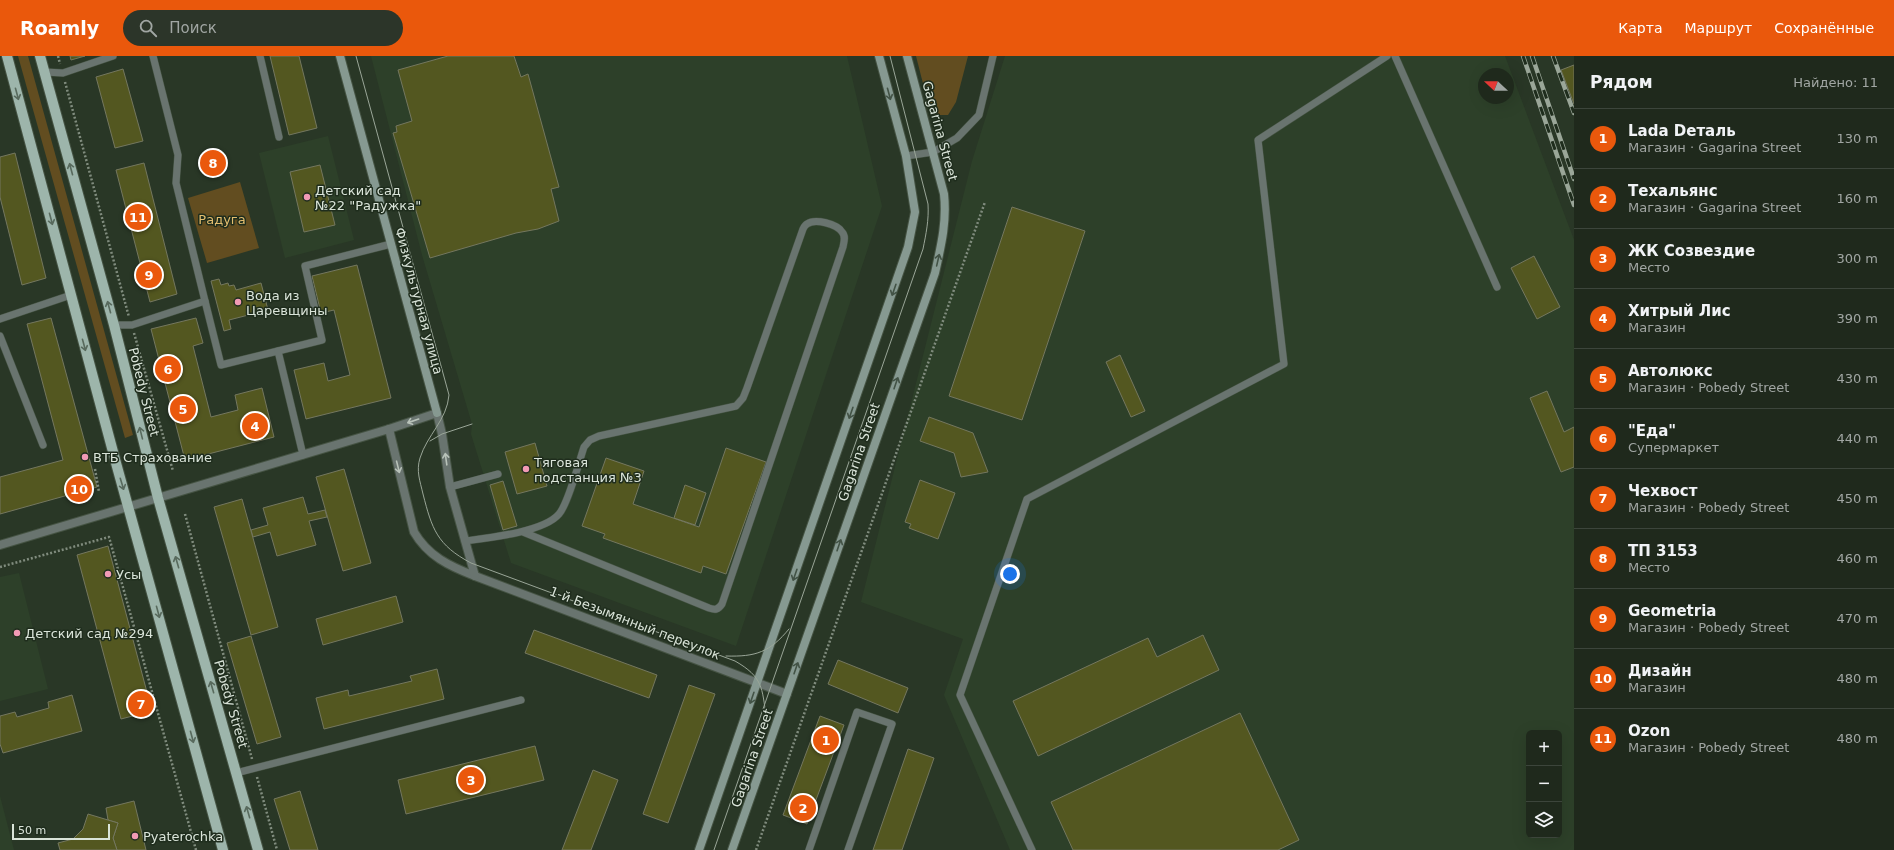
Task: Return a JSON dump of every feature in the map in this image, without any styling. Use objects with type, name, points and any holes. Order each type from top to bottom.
[{"type":"main road","points":[[7,56],[223,850]]},
{"type":"main road","name":"Pobedy Street","points":[[40,56],[114,325],[158,498],[258,850]]},
{"type":"main road","name":"Физкультурная улица","points":[[340,56],[437,413]]},
{"type":"main road","name":"Gagarina Street","points":[[699,850],[908,247],[915,212],[906,156],[879,56]]},
{"type":"main road","name":"Gagarina Street","points":[[732,850],[935,273],[945,230],[946,210],[944,194],[907,56]]},
{"type":"street","points":[[0,545],[303,455],[437,413],[442,434],[450,487],[474,576]]},
{"type":"street","name":"1-й Безымянный переулок","points":[[389,429],[414,532],[419,541],[436,558],[449,566],[474,576],[787,694]]},
{"type":"lane","points":[[44,72],[63,73],[113,56]]},
{"type":"lane","points":[[153,56],[178,155],[176,183],[221,364],[322,340],[306,266],[391,244]]},
{"type":"lane","points":[[260,56],[279,137]]},
{"type":"lane","points":[[906,156],[933,152],[957,138],[979,114],[993,56]]},
{"type":"lane","points":[[1032,850],[960,695],[1027,499],[1284,364],[1258,140],[1387,56]]},
{"type":"lane","points":[[1395,56],[1497,287]]},
{"type":"lane","points":[[465,541],[522,532],[553,520],[559,515],[563,508],[584,448],[590,440],[599,436],[736,406],[743,398],[745,393],[803,229],[807,224],[817,221],[837,227],[842,231],[845,236],[843,247],[719,609],[715,610],[709,608],[522,532]]},
{"type":"lane","points":[[0,319],[71,295]]},
{"type":"lane","points":[[114,325],[132,325],[205,301]]},
{"type":"lane","points":[[0,336],[43,445]]},
{"type":"lane","points":[[278,351],[303,455]]},
{"type":"lane","points":[[450,487],[498,474]]},
{"type":"lane","points":[[236,773],[521,700]]},
{"type":"lane","points":[[809,850],[857,712],[892,724],[848,850]]},
{"type":"path","points":[[58,56],[173,471]]},
{"type":"path","points":[[756,850],[985,202]]},
{"type":"path","points":[[95,469],[99,492]]},
{"type":"path","points":[[185,514],[277,850]]},
{"type":"path","points":[[0,567],[109,537],[196,850]]},
{"type":"shaded area","points":[[371,56],[847,56],[882,206],[736,646],[511,563],[471,434],[472,424],[422,255]]},
{"type":"shaded area","points":[[1005,56],[1505,56],[1510,68],[1478,68],[1478,104],[1514,104],[1514,80],[1574,240],[1574,850],[1010,850],[944,695],[963,639],[861,602],[972,161]]},
{"type":"shaded area","name":"Детский сад №22 \"Радужка\"","points":[[328,136],[354,240],[285,258],[259,153]]},
{"type":"shaded area","name":"Детский сад №294","points":[[19,573],[48,689],[0,701],[0,577]]},
{"type":"shaded area","points":[[0,796],[14,850],[0,850]]},
{"type":"green space","points":[[18,56],[28,56],[133,435],[125,438]]},
{"type":"green space","points":[[916,56],[968,56],[956,102],[948,115],[931,115]]},
{"type":"green space","name":"Радyга","points":[[240,182],[259,248],[207,263],[188,198]]},
{"type":"building","points":[[70,56],[85,56],[71,60]]},
{"type":"building","points":[[270,56],[299,56],[317,128],[289,135]]},
{"type":"building","points":[[448,56],[514,56],[521,77],[528,74],[559,187],[551,189],[559,221],[538,229],[516,233],[430,258],[393,133],[397,132],[396,126],[412,121],[398,70]]},
{"type":"building","points":[[1574,65],[1574,104],[1561,70]]},
{"type":"building","points":[[123,69],[143,141],[115,148],[96,77]]},
{"type":"building","points":[[15,153],[46,278],[22,285],[0,197],[0,157]]},
{"type":"building","points":[[217,155],[220,169],[208,172],[205,157]]},
{"type":"building","points":[[144,163],[177,294],[150,302],[116,170]]},
{"type":"building","points":[[320,165],[335,225],[304,232],[290,172]]},
{"type":"building","points":[[1012,207],[1085,231],[1022,420],[949,396]]},
{"type":"building","points":[[1534,256],[1560,307],[1537,319],[1511,268]]},
{"type":"building","points":[[357,265],[391,398],[306,419],[294,370],[324,363],[328,381],[350,375],[334,310],[321,313],[312,276]]},
{"type":"building","points":[[219,279],[221,285],[228,283],[229,286],[234,285],[236,290],[261,283],[268,310],[229,320],[231,329],[224,331],[211,281]]},
{"type":"building","points":[[51,318],[97,487],[0,514],[0,477],[63,460],[27,324]]},
{"type":"building","points":[[196,318],[203,343],[193,346],[211,417],[238,410],[235,395],[262,388],[274,437],[185,460],[151,329]]},
{"type":"building","points":[[1120,355],[1145,411],[1131,417],[1106,362]]},
{"type":"building","points":[[1547,391],[1564,432],[1574,427],[1574,467],[1561,472],[1530,398]]},
{"type":"building","points":[[929,417],[973,433],[988,472],[961,477],[954,453],[920,441]]},
{"type":"building","name":"Тяговая подстанция №3","points":[[535,443],[547,486],[517,494],[505,452]]},
{"type":"building","points":[[726,448],[766,462],[726,574],[703,566],[701,573],[603,538],[605,534],[582,526],[606,458],[644,471],[633,504],[699,527]]},
{"type":"building","points":[[344,469],[371,563],[343,571],[316,477]]},
{"type":"building","points":[[920,480],[955,493],[938,539],[909,528],[911,524],[905,522]]},
{"type":"building","points":[[503,481],[517,526],[503,530],[490,485]]},
{"type":"building","points":[[685,485],[706,493],[695,525],[674,518]]},
{"type":"building","points":[[303,497],[308,514],[325,510],[327,517],[309,521],[316,545],[277,556],[270,532],[253,537],[251,530],[268,525],[263,508]]},
{"type":"building","points":[[242,499],[278,627],[251,635],[214,507]]},
{"type":"building","points":[[108,546],[152,711],[121,719],[77,555]]},
{"type":"building","points":[[396,596],[403,622],[323,645],[316,619]]},
{"type":"building","points":[[534,630],[657,675],[649,698],[525,653]]},
{"type":"building","points":[[1203,635],[1219,670],[1038,756],[1013,701],[1148,638],[1157,657]]},
{"type":"building","points":[[251,636],[281,737],[257,744],[227,643]]},
{"type":"building","points":[[838,660],[908,688],[898,713],[828,684]]},
{"type":"building","points":[[437,669],[444,699],[324,729],[316,698],[348,690],[349,696],[412,681],[410,676]]},
{"type":"building","points":[[689,685],[715,694],[668,823],[643,814]]},
{"type":"building","points":[[72,695],[82,731],[3,753],[0,744],[0,716],[15,712],[17,717],[49,708],[48,702]]},
{"type":"building","points":[[1240,713],[1299,840],[1278,850],[1073,850],[1051,802]]},
{"type":"building","points":[[820,716],[844,725],[807,824],[783,815]]},
{"type":"building","points":[[535,746],[544,780],[406,814],[398,780]]},
{"type":"building","points":[[908,749],[934,758],[902,850],[873,850]]},
{"type":"building","points":[[593,770],[618,780],[591,850],[562,850]]},
{"type":"building","points":[[300,791],[318,850],[290,850],[274,799]]},
{"type":"building","points":[[134,801],[146,850],[117,850],[113,838],[118,823],[108,820],[106,808]]},
{"type":"building","points":[[88,814],[118,823],[113,838],[117,850],[60,850],[58,843],[73,839],[83,829]]},
{"type":"tram line","points":[[356,56],[449,395],[445,412],[423,450],[418,467],[426,506],[438,535],[450,550],[471,563],[735,661],[751,672],[760,684],[766,716]]},
{"type":"tram line","points":[[714,850],[923,249],[928,221],[928,204],[890,56]]},
{"type":"tram line","points":[[430,441],[442,434],[472,424]]},
{"type":"tram line","points":[[726,656],[737,656],[762,652],[775,643],[789,629]]},
{"type":"railway","points":[[1523,56],[1574,205]]},
{"type":"railway","points":[[1532,56],[1574,179]]},
{"type":"railway","points":[[1553,56],[1574,113]]},
{"type":"place","name":"ТП 3153","points":[[213,163]]},
{"type":"place","name":"Детский сад №22 \"Радужка\"","points":[[307,197]]},
{"type":"place","name":"Ozon","points":[[138,217]]},
{"type":"place","name":"Geometria","points":[[149,275]]},
{"type":"place","name":"Вода из Царевщины","points":[[238,302]]},
{"type":"place","name":"\"Еда\"","points":[[168,369]]},
{"type":"place","name":"Автолюкс","points":[[183,409]]},
{"type":"place","name":"Хитрый Лис","points":[[255,426]]},
{"type":"place","name":"ВТБ Страхование","points":[[85,457]]},
{"type":"place","name":"Тяговая подстанция №3","points":[[526,469]]},
{"type":"place","name":"Дизайн","points":[[79,489]]},
{"type":"place","name":"Усы","points":[[108,574]]},
{"type":"place","name":"Детский сад №294","points":[[17,633]]},
{"type":"place","name":"Чехвост","points":[[141,704]]},
{"type":"place","name":"Lada Dеталь","points":[[826,740]]},
{"type":"place","name":"ЖК Созвездие","points":[[471,780]]},
{"type":"place","name":"Техальянс","points":[[803,808]]},
{"type":"place","name":"Pyaterochka","points":[[135,836]]}]
